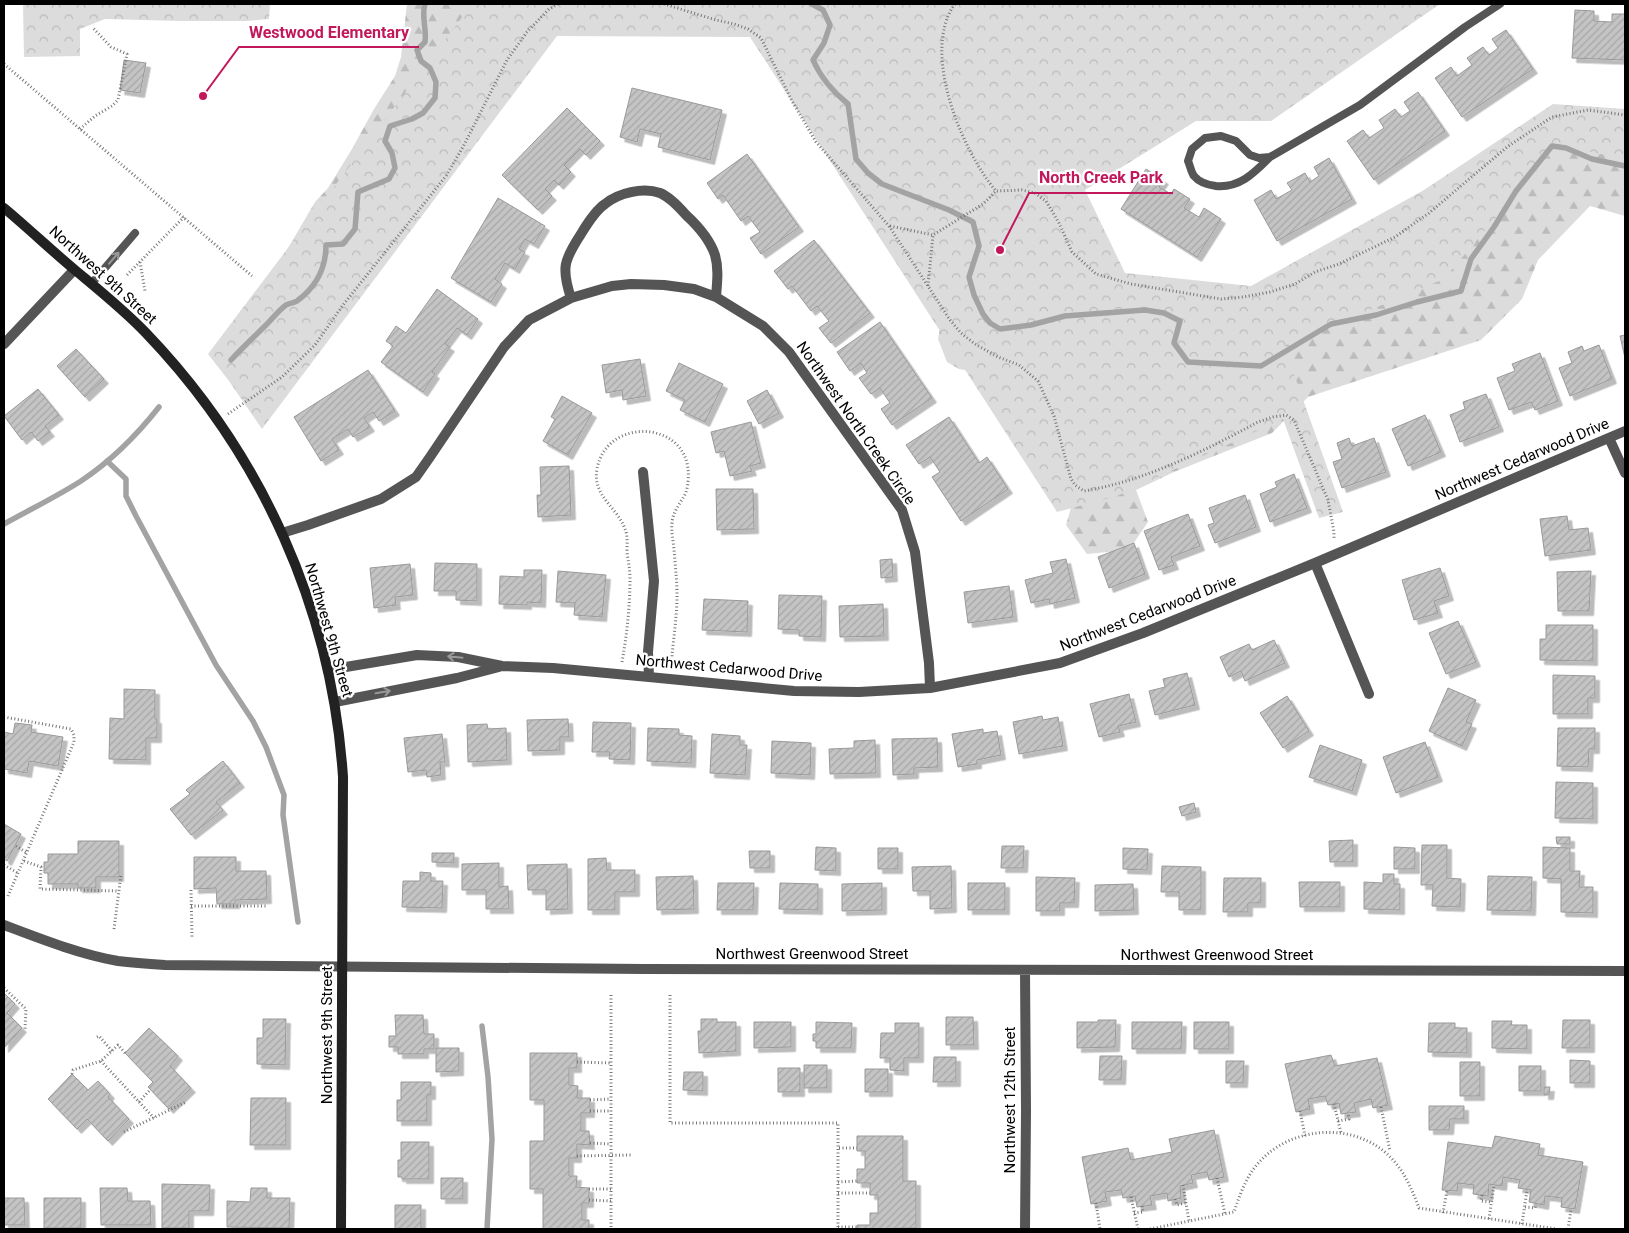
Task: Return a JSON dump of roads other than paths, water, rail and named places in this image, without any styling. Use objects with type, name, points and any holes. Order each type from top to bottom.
[{"type":"street","points":[[571,298],[565,279],[565,264],[572,248],[603,205],[615,198],[641,191],[660,193],[676,204],[710,244],[718,269],[716,297]]},
{"type":"street","name":"Northwest 9th Street","points":[[4,208],[145,332],[184,376],[219,420],[249,468],[282,533],[305,590],[328,670],[335,702],[340,741],[342,778],[341,1229]]},
{"type":"street","points":[[4,344],[74,270]]},
{"type":"street","name":"Northwest North Creek Circle","points":[[282,533],[381,499],[416,477],[504,347],[529,320],[571,298],[595,290],[631,284],[664,285],[694,289],[716,297],[763,326],[789,352],[902,510],[915,552],[929,664],[930,688]]},
{"type":"street","name":"Northwest Cedarwood Drive","points":[[328,670],[417,655],[458,656],[502,666],[553,668],[794,692],[859,692],[930,688],[1060,662],[1143,633],[1315,563],[1625,431]]},
{"type":"street","points":[[1609,438],[1625,473]]},
{"type":"street","points":[[643,472],[654,581],[648,652],[649,677]]},
{"type":"street","points":[[1315,563],[1369,694]]},
{"type":"street","name":"Northwest Cedarwood Drive","points":[[335,702],[457,678],[502,666]]},
{"type":"street","name":"Northwest Greenwood Street","points":[[4,925],[45,941],[119,961],[191,966],[1625,971]]},
{"type":"street","name":"Northwest 12th Street","points":[[1025,970],[1025,1229]]},
{"type":"lane","points":[[1270,156],[1259,158],[1250,155],[1236,141],[1221,136],[1205,138],[1192,149],[1188,161],[1194,176],[1207,185],[1226,186],[1236,184],[1261,166],[1270,156],[1360,105],[1464,27],[1500,4]]},
{"type":"lane","points":[[92,284],[135,233]]},
{"type":"waterway","points":[[231,360],[281,309],[297,301],[310,290],[322,270],[326,245],[343,244],[355,229],[358,192],[389,179],[395,168],[392,153],[385,141],[390,126],[412,119],[423,113],[435,98],[436,82],[430,68],[421,61],[417,50],[425,42],[425,4]]},
{"type":"waterway","points":[[812,4],[823,10],[830,25],[824,43],[813,60],[828,84],[848,104],[856,159],[868,173],[882,184],[949,210],[973,222],[979,246],[969,277],[974,295],[983,314],[990,323],[1000,329],[1031,325],[1065,316],[1145,310],[1164,313],[1180,321],[1174,343],[1188,362],[1261,366],[1331,324],[1376,315],[1461,291],[1471,259],[1494,227],[1516,191],[1552,146],[1566,148],[1592,159],[1625,166]]},
{"type":"waterway","points":[[4,524],[81,481],[103,465],[142,428],[159,407]]},
{"type":"waterway","points":[[107,461],[126,479],[126,496],[136,516],[216,665],[253,721],[266,747],[284,795],[283,815],[298,922]]},
{"type":"waterway","points":[[482,1026],[492,1139],[487,1229]]},
{"type":"place","name":"Westwood Elementary","points":[[203,96]]},
{"type":"place","name":"North Creek Park","points":[[1000,250]]}]
